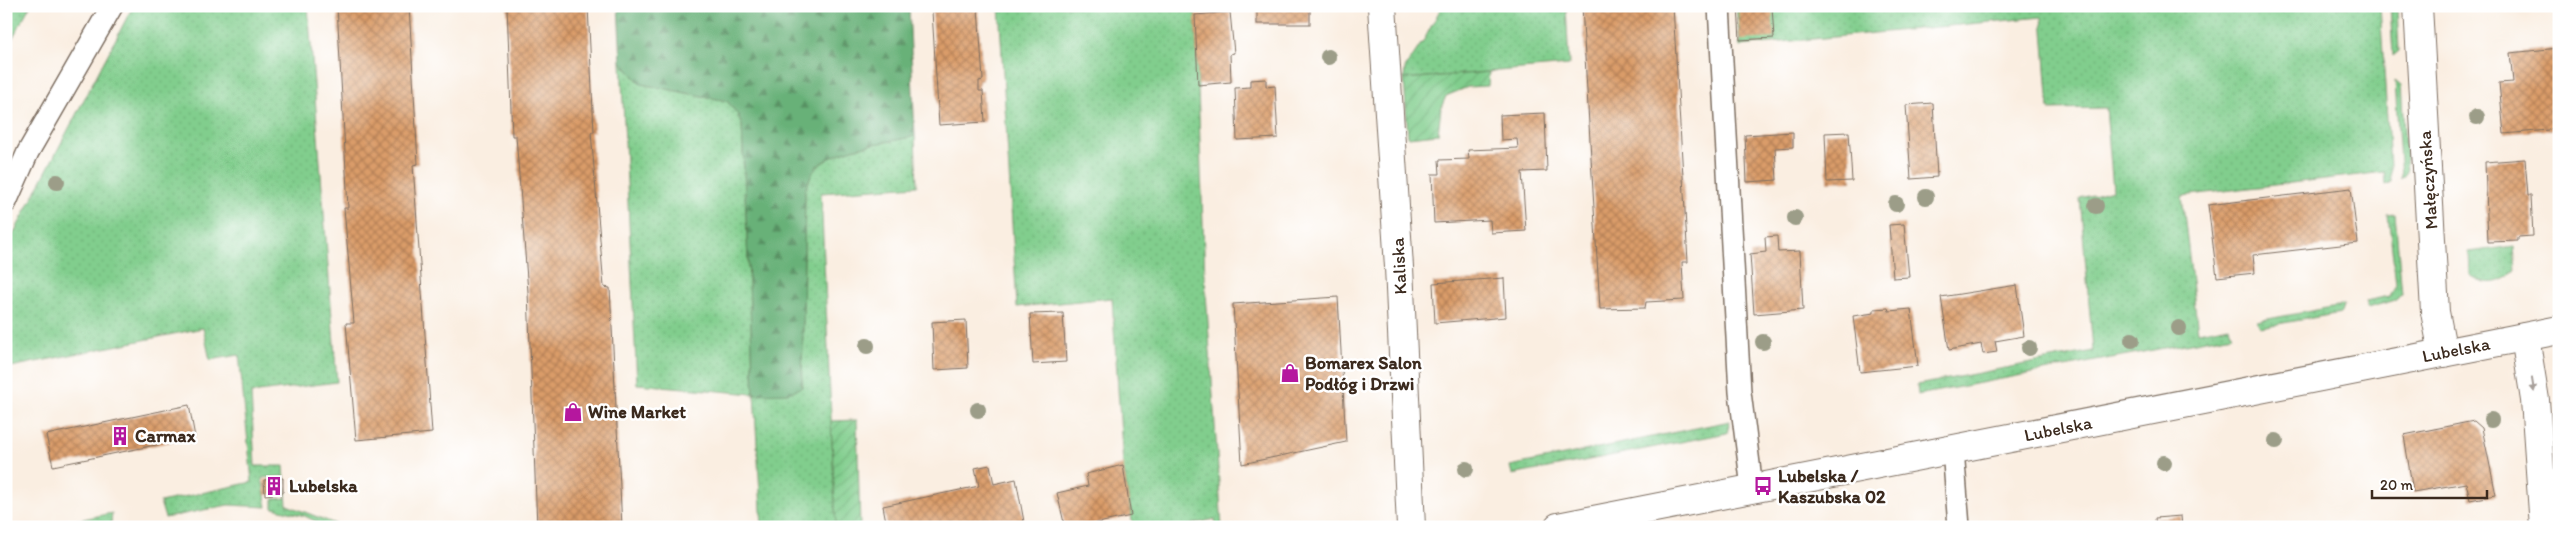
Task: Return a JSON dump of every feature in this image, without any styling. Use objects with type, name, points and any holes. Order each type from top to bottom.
[{"type":"street","name":"Kaliska","points":[[1382,6],[1399,267],[1411,527]]},
{"type":"street","name":"Małęczyńska","points":[[2418,6],[2435,312],[2443,353]]},
{"type":"street","name":"Lubelska","points":[[1558,527],[2559,330]]},
{"type":"street","points":[[2525,337],[2535,400],[2544,527]]},
{"type":"lane","points":[[6,202],[28,152],[112,6]]},
{"type":"lane","points":[[1720,6],[1740,392],[1752,488]]},
{"type":"lane","points":[[1953,449],[1959,527]]},
{"type":"green space","points":[[6,6],[30,6],[6,50]]},
{"type":"green space","points":[[133,6],[308,6],[337,382],[251,393],[255,466],[284,466],[287,505],[343,527],[327,527],[305,516],[273,508],[273,499],[286,498],[284,476],[262,478],[267,507],[228,505],[165,518],[160,502],[252,482],[239,355],[210,360],[203,328],[6,368],[6,248]]},
{"type":"green space","points":[[618,6],[909,6],[915,136],[852,149],[828,159],[814,170],[805,190],[802,387],[788,393],[754,394],[742,125],[738,115],[727,101],[641,84],[621,62]]},
{"type":"green space","points":[[999,6],[1195,6],[1205,278],[1222,527],[1216,527],[1215,519],[1181,527],[1133,527],[1123,465],[1112,298],[1017,307]]},
{"type":"green space","points":[[1442,6],[1566,6],[1569,65],[1404,79],[1405,68],[1425,38]]},
{"type":"green space","points":[[1736,6],[2380,6],[2391,182],[2385,185],[2384,172],[2182,196],[2198,332],[2229,326],[2232,335],[1918,395],[1917,385],[2093,351],[2080,198],[2113,190],[2106,108],[2049,109],[2042,17],[1740,46]]},
{"type":"green space","points":[[2390,6],[2397,6],[2399,51],[2393,56]]},
{"type":"green space","points":[[621,62],[641,84],[727,101],[738,115],[742,125],[754,394],[637,384]]},
{"type":"green space","points":[[1489,72],[1488,86],[1468,87],[1446,96],[1441,108],[1438,134],[1408,137],[1404,79]]},
{"type":"green space","points":[[2395,81],[2401,86],[2407,172],[2401,179]]},
{"type":"green space","points":[[915,136],[917,186],[821,193],[836,527],[762,527],[754,394],[802,387],[805,190],[814,170],[828,159],[852,149]]},
{"type":"green space","points":[[2395,214],[2402,294],[2396,300],[2367,308],[2365,301],[2390,296],[2396,284],[2388,215]]},
{"type":"green space","points":[[2514,246],[2516,271],[2505,279],[2489,282],[2470,275],[2469,252]]},
{"type":"green space","points":[[2343,305],[2341,313],[2260,327],[2257,321]]},
{"type":"green space","points":[[857,420],[860,527],[836,527],[831,421]]},
{"type":"green space","points":[[1730,421],[1727,433],[1512,475],[1510,466]]},
{"type":"green space","points":[[112,513],[111,524],[100,527],[44,527]]},
{"type":"building","points":[[337,6],[409,6],[418,164],[413,165],[432,433],[356,440],[346,323],[354,323],[344,208],[348,208]]},
{"type":"building","points":[[507,6],[588,6],[594,132],[591,132],[604,287],[610,288],[622,527],[537,527],[528,292],[516,136],[512,136]]},
{"type":"building","points":[[936,6],[978,8],[983,80],[979,81],[979,91],[983,91],[985,122],[939,125],[932,11],[936,11]]},
{"type":"building","points":[[1257,6],[1310,6],[1310,24],[1257,24]]},
{"type":"building","points":[[1582,6],[1673,6],[1688,262],[1682,262],[1684,300],[1646,302],[1645,308],[1600,309]]},
{"type":"building","points":[[1738,6],[1772,6],[1774,38],[1740,40]]},
{"type":"building","points":[[1230,12],[1234,53],[1230,54],[1231,82],[1198,85],[1195,15]]},
{"type":"building","points":[[2559,48],[2559,129],[2504,134],[2499,83],[2513,82],[2510,53]]},
{"type":"building","points":[[1266,79],[1266,87],[1275,86],[1278,138],[1237,140],[1235,88],[1250,87],[1250,80]]},
{"type":"building","points":[[1933,103],[1937,177],[1911,179],[1906,105]]},
{"type":"building","points":[[1545,113],[1547,171],[1522,172],[1526,231],[1491,233],[1490,220],[1434,223],[1432,174],[1440,174],[1439,160],[1469,159],[1468,150],[1518,148],[1517,139],[1501,140],[1500,115]]},
{"type":"building","points":[[1793,132],[1793,147],[1775,148],[1777,180],[1747,182],[1745,135]]},
{"type":"building","points":[[1849,132],[1852,181],[1827,182],[1825,133]]},
{"type":"building","points":[[2525,159],[2528,195],[2531,195],[2533,236],[2518,237],[2518,241],[2488,242],[2485,162]]},
{"type":"building","points":[[2351,188],[2358,243],[2253,255],[2255,273],[2217,277],[2208,205]]},
{"type":"building","points":[[1904,224],[1909,277],[1893,278],[1889,225]]},
{"type":"building","points":[[1777,236],[1778,252],[1800,251],[1803,310],[1754,314],[1750,254],[1766,252],[1765,237]]},
{"type":"building","points":[[1504,278],[1506,317],[1435,323],[1433,283]]},
{"type":"building","points":[[2017,285],[2024,336],[1995,341],[1997,352],[1983,354],[1981,344],[1949,350],[1941,297]]},
{"type":"building","name":"Bomarex Salon Podłóg i Drzwi","points":[[1338,297],[1346,442],[1242,464],[1233,304]]},
{"type":"building","points":[[1888,308],[1889,311],[1911,309],[1918,366],[1860,372],[1853,316],[1874,313],[1874,309]]},
{"type":"building","points":[[1063,313],[1066,362],[1033,364],[1030,314]]},
{"type":"building","points":[[966,320],[968,368],[934,370],[932,322]]},
{"type":"building","name":"Carmax","points":[[189,405],[195,437],[53,466],[46,435]]},
{"type":"building","points":[[2474,421],[2482,428],[2496,495],[2470,500],[2466,483],[2413,492],[2404,435]]},
{"type":"building","points":[[990,465],[994,484],[1016,479],[1025,527],[887,527],[883,506],[979,486],[975,468]]},
{"type":"building","points":[[1123,465],[1131,516],[1079,527],[1065,527],[1057,493],[1088,486],[1086,474]]},
{"type":"building","name":"Lubelska","points":[[283,478],[283,493],[265,495],[264,480]]},
{"type":"building","points":[[2181,516],[2182,527],[2156,527],[2155,518]]},
{"type":"place","name":"Bomarex Salon Podłóg i Drzwi","points":[[1290,373]]},
{"type":"place","name":"Wine Market","points":[[573,412]]},
{"type":"place","name":"Carmax","points":[[120,436]]},
{"type":"place","name":"Lubelska","points":[[274,486]]},
{"type":"place","name":"Lubelska / Kaszubska 02","points":[[1763,486]]}]
